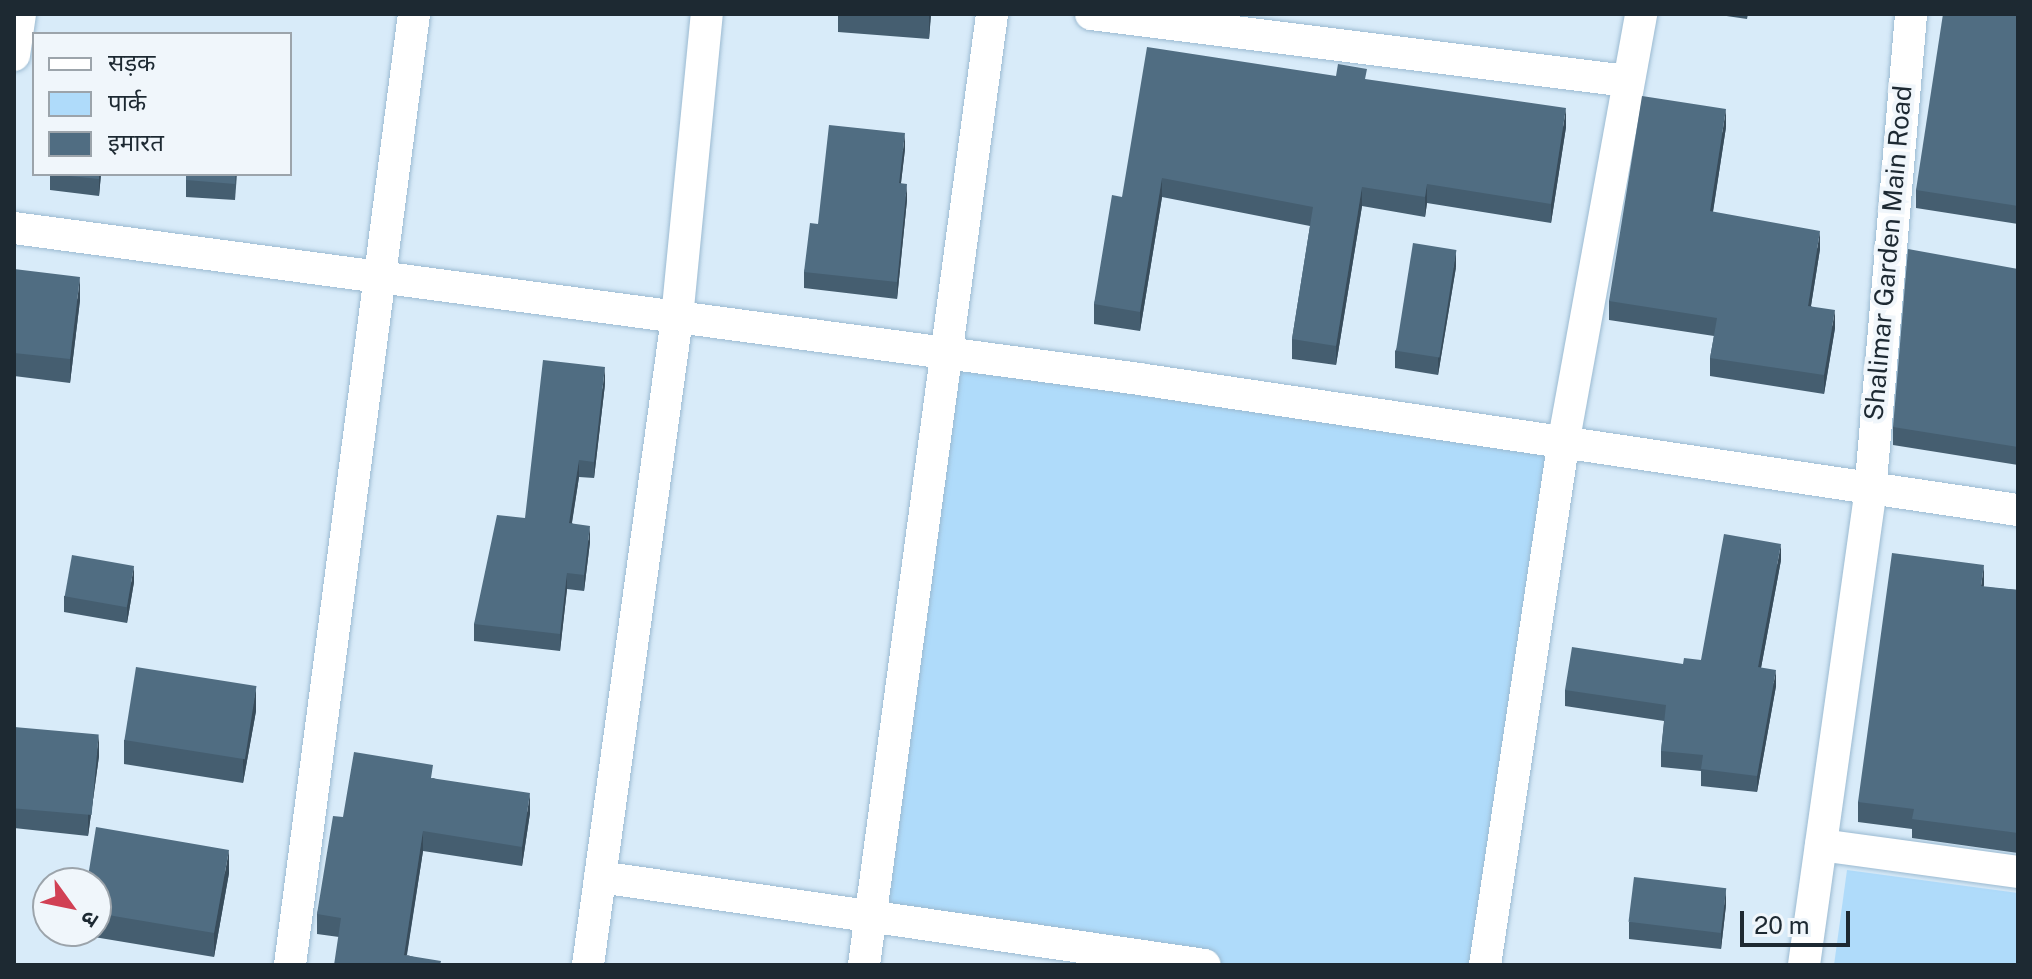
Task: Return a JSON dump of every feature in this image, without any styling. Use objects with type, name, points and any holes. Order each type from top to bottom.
[{"type":"street","points":[[14,55],[20,14]]},
{"type":"street","points":[[290,965],[383,278],[414,14]]},
{"type":"street","points":[[588,965],[677,318],[707,14]]},
{"type":"street","points":[[864,965],[992,14]]},
{"type":"street","points":[[1091,14],[1294,28],[1627,81]]},
{"type":"street","points":[[1485,965],[1564,439],[1641,14]]},
{"type":"street","name":"Shalimar Garden Main Road","points":[[1804,965],[1870,493],[1911,14]]},
{"type":"street","points":[[14,228],[1564,439],[1870,493],[2018,510]]},
{"type":"street","points":[[1821,845],[2018,872]]},
{"type":"street","points":[[600,877],[1205,965]]},
{"type":"green space","points":[[947,353],[1564,439],[1485,965],[1205,965],[871,916]]},
{"type":"green space","points":[[1847,870],[2018,893],[2018,965],[1834,965]]},
{"type":"building","points":[[1943,14],[2018,14],[2018,206],[1916,190]]},
{"type":"building","points":[[1147,47],[1336,76],[1338,64],[1367,69],[1365,79],[1566,108],[1551,204],[1427,184],[1425,197],[1362,187],[1336,346],[1292,339],[1313,207],[1162,178],[1140,312],[1094,304],[1112,195],[1122,197]]},
{"type":"building","points":[[1642,96],[1726,109],[1710,211],[1820,231],[1808,306],[1835,310],[1824,375],[1710,358],[1717,318],[1609,301]]},
{"type":"building","points":[[829,125],[905,133],[899,183],[907,184],[897,282],[804,272],[810,223],[818,224]]},
{"type":"building","points":[[70,176],[99,176],[99,179]]},
{"type":"building","points":[[186,176],[235,176],[235,184],[186,180]]},
{"type":"building","points":[[1413,243],[1456,250],[1439,358],[1396,351]]},
{"type":"building","points":[[1908,249],[2018,269],[2018,447],[1893,427]]},
{"type":"building","points":[[14,269],[80,277],[70,359],[14,353]]},
{"type":"building","points":[[543,360],[605,367],[594,462],[579,460],[569,523],[590,526],[584,575],[567,573],[560,634],[474,624],[497,515],[525,518]]},
{"type":"building","points":[[1724,534],[1781,544],[1758,667],[1776,670],[1757,776],[1701,769],[1703,755],[1661,751],[1666,705],[1565,690],[1572,647],[1683,664],[1684,658],[1701,660]]},
{"type":"building","points":[[1892,553],[1984,565],[1981,586],[2018,590],[2018,833],[1912,819],[1914,809],[1858,802]]},
{"type":"building","points":[[72,555],[134,566],[127,607],[65,596]]},
{"type":"building","points":[[136,667],[256,686],[245,759],[124,740]]},
{"type":"building","points":[[14,727],[99,734],[92,815],[14,808]]},
{"type":"building","points":[[354,752],[433,765],[431,778],[530,793],[522,847],[423,831],[404,955],[441,961],[440,965],[334,965],[341,918],[317,914],[333,816],[343,817]]},
{"type":"building","points":[[96,827],[229,850],[214,933],[112,916],[112,867],[90,867]]},
{"type":"building","points":[[1634,877],[1726,888],[1721,933],[1629,922]]}]
